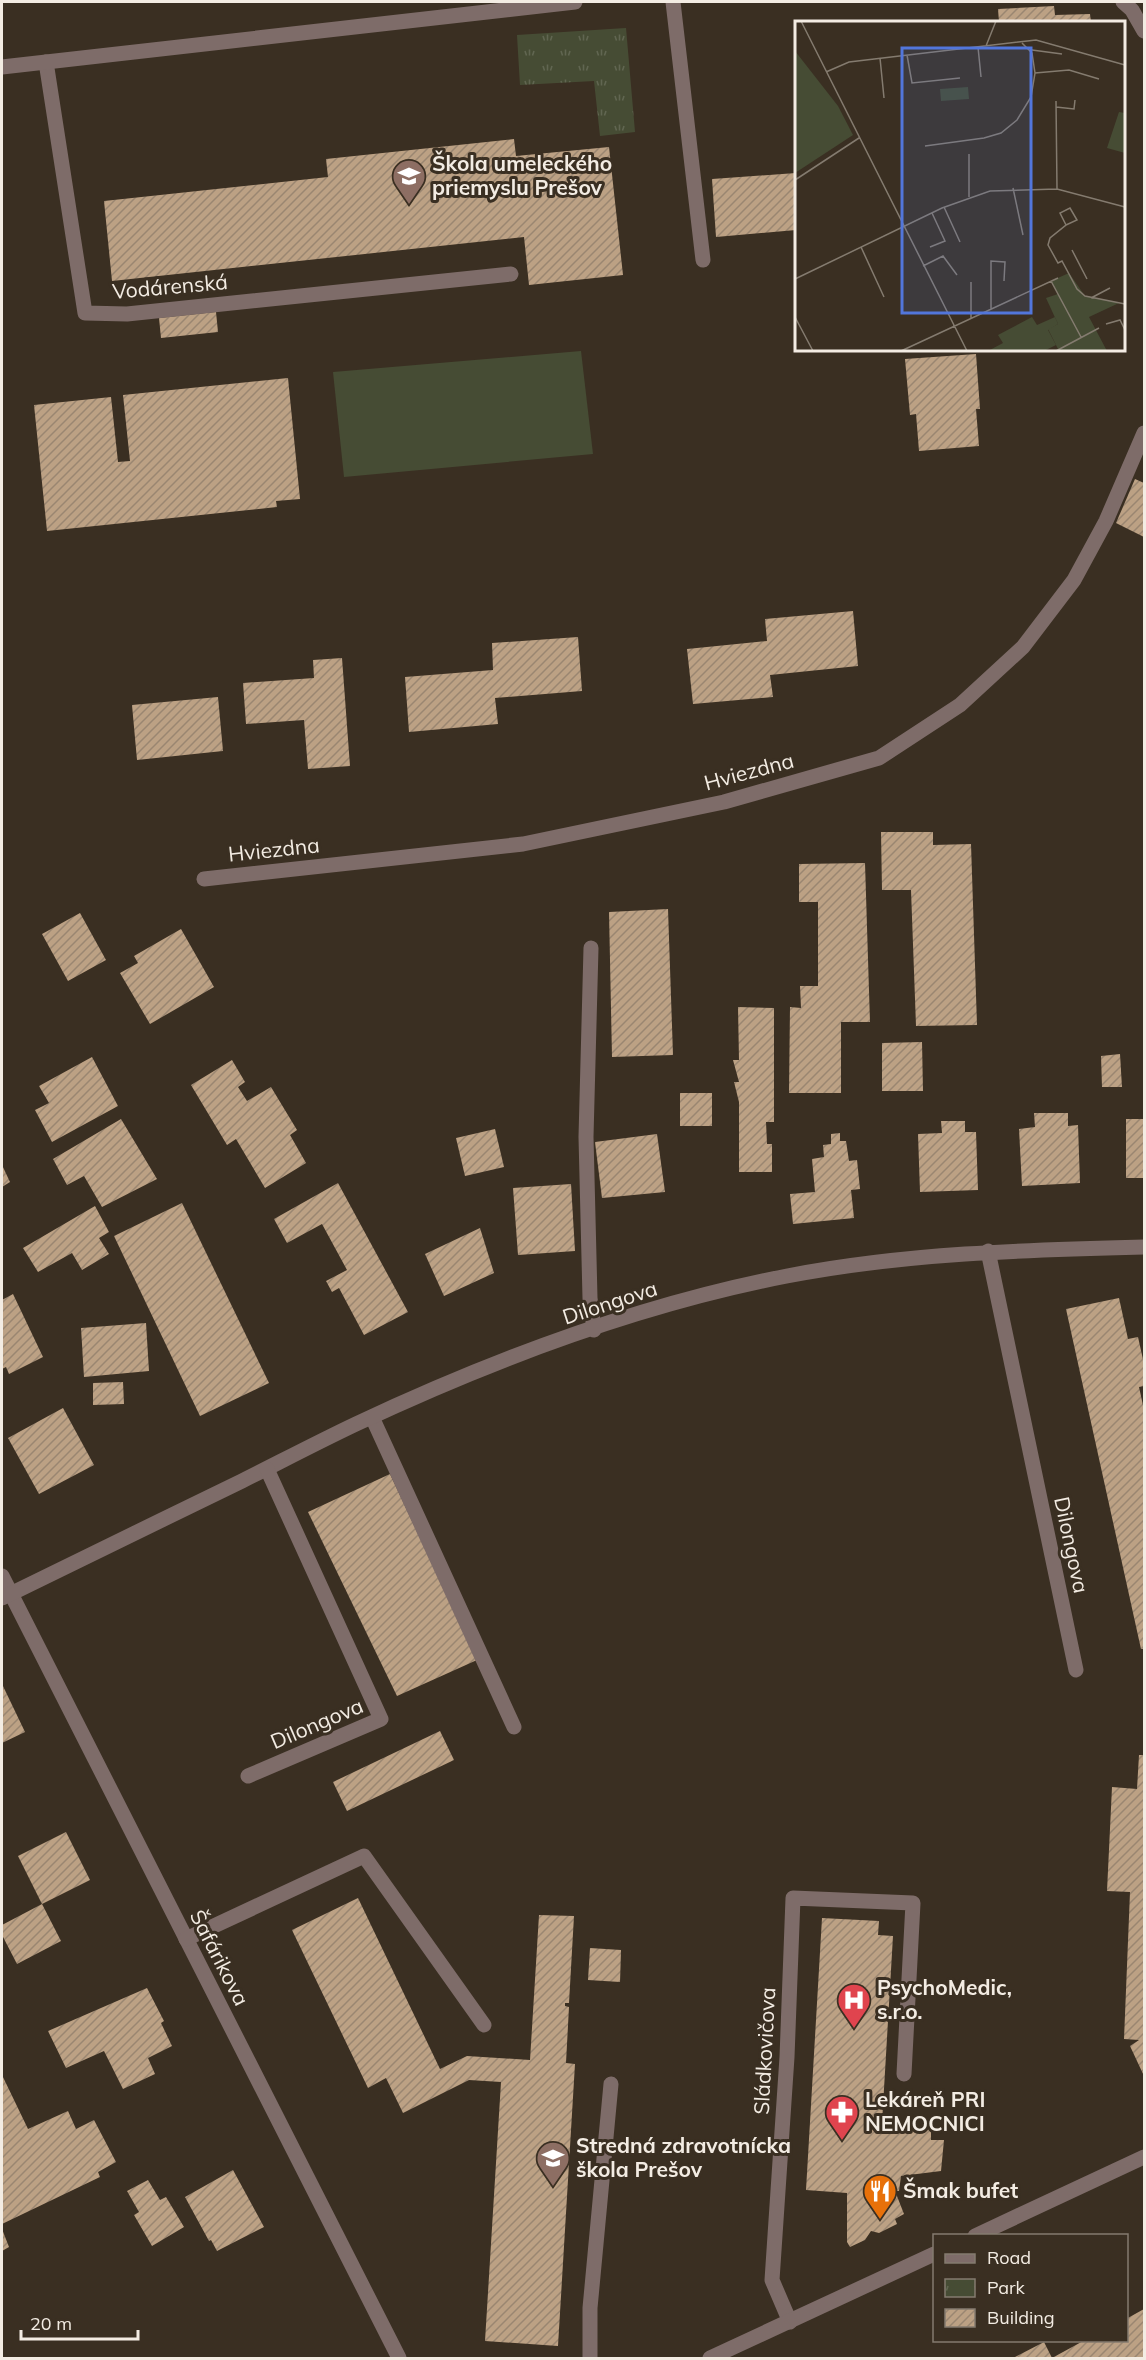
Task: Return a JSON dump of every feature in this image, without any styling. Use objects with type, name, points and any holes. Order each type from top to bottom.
[{"type":"street","points":[[2,67],[575,2]]},
{"type":"street","points":[[673,2],[703,260]]},
{"type":"street","points":[[1123,2],[1132,10],[1144,31]]},
{"type":"street","name":"Vodárenská","points":[[46,62],[85,313],[126,314],[510,274]]},
{"type":"street","name":"Hviezdna","points":[[204,879],[523,844],[724,802],[879,758],[960,705],[1023,647],[1074,580],[1106,521],[1144,433]]},
{"type":"street","points":[[591,948],[586,1137],[590,1298],[594,1330]]},
{"type":"street","name":"Dilongova","points":[[6,1596],[372,1417],[443,1386],[594,1330],[702,1296],[784,1277],[894,1259],[988,1251],[1144,1247]]},
{"type":"street","name":"Dilongova","points":[[988,1251],[1076,1670]]},
{"type":"street","points":[[372,1417],[514,1726]]},
{"type":"street","name":"Dilongova","points":[[249,1776],[381,1719],[267,1469]]},
{"type":"street","name":"Šafárikova","points":[[2,1576],[6,1596],[186,1939],[399,2358]]},
{"type":"street","points":[[186,1939],[364,1856],[484,2025]]},
{"type":"street","name":"Sládkovičova","points":[[790,2322],[772,2280],[787,2057],[793,1898],[913,1903],[904,2074]]},
{"type":"street","points":[[590,2358],[590,2308],[611,2084]]},
{"type":"street","points":[[977,2234],[1144,2157]]},
{"type":"street","points":[[710,2358],[933,2254]]},
{"type":"green space","points":[[626,28],[635,132],[600,136],[594,81],[520,85],[517,35]]},
{"type":"green space","points":[[581,351],[593,454],[344,477],[333,372]]},
{"type":"building","points":[[1054,6],[1055,15],[1090,14],[1091,21],[999,21],[998,9]]},
{"type":"building","points":[[514,139],[516,156],[609,147],[623,275],[529,285],[524,237],[112,281],[104,201],[328,177],[326,159]]},
{"type":"building","points":[[795,173],[795,230],[716,237],[712,179]]},
{"type":"building","points":[[216,312],[218,332],[161,338],[159,318]]},
{"type":"building","points":[[976,354],[980,409],[976,409],[979,446],[919,451],[916,414],[910,415],[905,359]]},
{"type":"building","points":[[288,378],[300,499],[276,501],[277,507],[47,531],[34,405],[111,397],[118,462],[130,461],[123,395]]},
{"type":"building","points":[[1135,479],[1144,483],[1144,537],[1116,523]]},
{"type":"building","points":[[853,611],[858,666],[770,675],[773,697],[693,704],[687,649],[767,641],[765,619]]},
{"type":"building","points":[[578,637],[582,691],[495,698],[498,724],[409,732],[405,677],[493,670],[492,643]]},
{"type":"building","points":[[342,658],[350,766],[308,769],[304,720],[246,724],[243,683],[314,678],[313,660]]},
{"type":"building","points":[[218,697],[223,751],[137,760],[132,705]]},
{"type":"building","points":[[881,832],[933,832],[933,845],[971,844],[977,1025],[916,1026],[911,890],[882,890]]},
{"type":"building","points":[[865,863],[870,1022],[841,1022],[841,1093],[789,1093],[790,1007],[801,1008],[800,986],[818,986],[818,902],[799,902],[799,864]]},
{"type":"building","points":[[668,909],[673,1055],[612,1057],[609,912]]},
{"type":"building","points":[[80,913],[106,960],[68,981],[42,934]]},
{"type":"building","points":[[181,929],[214,987],[150,1024],[120,973],[138,963],[134,956]]},
{"type":"building","points":[[738,1007],[774,1008],[774,1122],[766,1122],[767,1144],[772,1144],[772,1172],[739,1172],[739,1102],[734,1082],[739,1082],[733,1060],[739,1060]]},
{"type":"building","points":[[922,1042],[923,1091],[882,1091],[882,1043]]},
{"type":"building","points":[[1120,1054],[1122,1087],[1102,1087],[1101,1056]]},
{"type":"building","points":[[92,1057],[118,1106],[52,1142],[35,1110],[49,1103],[39,1086]]},
{"type":"building","points":[[232,1060],[245,1082],[238,1087],[247,1101],[271,1087],[297,1130],[290,1135],[306,1163],[265,1188],[236,1139],[227,1145],[191,1085]]},
{"type":"building","points":[[680,1093],[712,1093],[712,1126],[680,1126]]},
{"type":"building","points":[[1034,1113],[1068,1113],[1068,1126],[1078,1125],[1080,1183],[1022,1186],[1019,1129],[1035,1127]]},
{"type":"building","points":[[121,1119],[157,1179],[102,1207],[84,1176],[67,1185],[53,1159]]},
{"type":"building","points":[[1126,1119],[1144,1119],[1144,1178],[1126,1178]]},
{"type":"building","points":[[941,1121],[965,1121],[965,1132],[976,1132],[978,1190],[920,1192],[918,1134],[942,1133]]},
{"type":"building","points":[[495,1129],[504,1167],[465,1176],[456,1138]]},
{"type":"building","points":[[840,1133],[840,1141],[846,1141],[849,1161],[857,1160],[860,1189],[851,1190],[854,1218],[793,1224],[790,1194],[815,1192],[812,1159],[824,1157],[823,1145],[831,1144],[831,1134]]},
{"type":"building","points":[[657,1134],[665,1192],[602,1198],[595,1142]]},
{"type":"building","points":[[2,1165],[10,1182],[2,1187]]},
{"type":"building","points":[[338,1183],[408,1312],[364,1335],[339,1288],[332,1292],[326,1281],[347,1270],[322,1224],[287,1243],[274,1219]]},
{"type":"building","points":[[571,1184],[575,1251],[518,1255],[513,1188]]},
{"type":"building","points":[[182,1203],[269,1383],[200,1416],[114,1236]]},
{"type":"building","points":[[95,1206],[109,1232],[99,1238],[109,1254],[82,1270],[72,1253],[38,1272],[23,1248]]},
{"type":"building","points":[[480,1228],[494,1273],[444,1296],[425,1254]]},
{"type":"building","points":[[13,1294],[43,1357],[9,1374],[6,1367],[2,1369],[2,1300]]},
{"type":"building","points":[[1119,1298],[1128,1339],[1138,1337],[1144,1364],[1144,1386],[1139,1387],[1144,1410],[1144,1649],[1141,1649],[1066,1309]]},
{"type":"building","points":[[146,1323],[149,1371],[84,1377],[81,1328]]},
{"type":"building","points":[[123,1382],[124,1404],[93,1405],[93,1383]]},
{"type":"building","points":[[63,1408],[94,1465],[39,1494],[8,1438]]},
{"type":"building","points":[[390,1474],[477,1660],[397,1696],[308,1512]]},
{"type":"building","points":[[2,1684],[25,1732],[2,1743]]},
{"type":"building","points":[[440,1731],[454,1760],[347,1811],[333,1782]]},
{"type":"building","points":[[1139,1755],[1144,1755],[1144,2076],[1130,2046],[1139,2040],[1124,2039],[1130,1892],[1107,1891],[1112,1787],[1137,1789]]},
{"type":"building","points":[[66,1832],[90,1880],[42,1904],[18,1856]]},
{"type":"building","points":[[358,1898],[440,2069],[467,2056],[530,2060],[539,1915],[574,1916],[569,2003],[565,2003],[565,2006],[569,2007],[566,2063],[575,2064],[558,2346],[485,2341],[501,2082],[469,2080],[403,2113],[386,2078],[368,2088],[292,1930]]},
{"type":"building","points":[[42,1904],[61,1941],[17,1964],[2,1935],[2,1925]]},
{"type":"building","points":[[822,1918],[879,1921],[878,1935],[893,1936],[882,2123],[931,2127],[931,2140],[944,2140],[941,2171],[901,2176],[899,2191],[895,2191],[904,2214],[895,2219],[897,2224],[879,2233],[871,2231],[865,2240],[850,2247],[847,2242],[847,2193],[806,2190]]},
{"type":"building","points":[[590,1948],[621,1950],[620,1982],[588,1980]]},
{"type":"building","points":[[147,1988],[164,2021],[161,2023],[172,2046],[148,2058],[155,2074],[123,2089],[104,2051],[66,2068],[48,2031]]},
{"type":"building","points":[[2,2075],[28,2129],[68,2111],[76,2129],[94,2120],[116,2162],[98,2172],[100,2177],[2,2224]]},
{"type":"building","points":[[233,2170],[264,2227],[217,2251],[185,2197]]},
{"type":"building","points":[[148,2180],[160,2200],[166,2197],[184,2227],[152,2246],[134,2215],[139,2212],[127,2191]]},
{"type":"building","points":[[2,2229],[9,2247],[2,2251]]},
{"type":"building","points":[[1144,2309],[1144,2358],[1052,2358],[1081,2342],[1128,2342],[1128,2318]]},
{"type":"building","points":[[1044,2342],[1052,2358],[1013,2358]]},
{"type":"place","name":"Škola umeleckého priemyslu Prešov","points":[[409,205]]},
{"type":"place","name":"PsychoMedic, s.r.o.","points":[[854,2029]]},
{"type":"place","name":"Lekáreň PRI NEMOCNICI","points":[[842,2141]]},
{"type":"place","name":"Stredná zdravotnícka škola Prešov","points":[[553,2187]]},
{"type":"place","name":"Šmak bufet","points":[[880,2220]]}]
